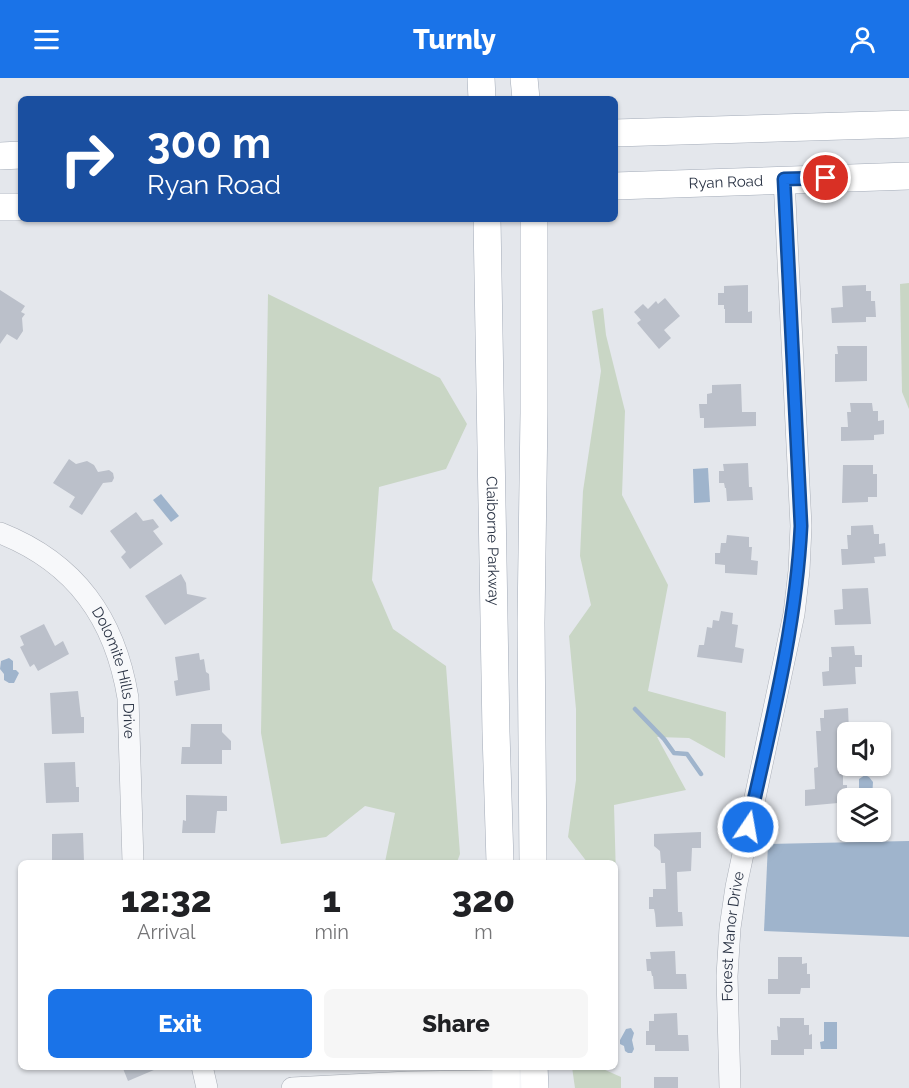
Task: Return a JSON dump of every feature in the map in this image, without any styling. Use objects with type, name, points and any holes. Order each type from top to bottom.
[{"type":"main road","points":[[481,78],[482,96]]},
{"type":"main road","points":[[524,78],[526,96]]},
{"type":"main road","points":[[618,133],[909,124]]},
{"type":"main road","points":[[0,156],[18,155]]},
{"type":"main road","name":"Ryan Road","points":[[618,186],[909,176]]},
{"type":"main road","points":[[0,207],[18,207]]},
{"type":"main road","name":"Claiborne Parkway","points":[[488,222],[500,860]]},
{"type":"main road","points":[[533,860],[531,623],[534,222]]},
{"type":"street","name":"Forest Manor Drive","points":[[730,1088],[727,976],[730,928],[736,887],[794,614],[799,571],[801,526],[784,179]]},
{"type":"street","name":"Dolomite Hills Drive","points":[[0,533],[36,550],[74,580],[91,600],[116,648],[124,673],[128,698],[133,860]]},
{"type":"street","points":[[203,1070],[207,1088]]},
{"type":"street","points":[[292,1088],[535,1078]]},
{"type":"green space","points":[[909,283],[909,409],[902,392],[900,284]]},
{"type":"green space","points":[[268,294],[440,378],[467,424],[446,469],[379,487],[372,580],[393,629],[446,666],[460,854],[458,860],[385,860],[395,813],[365,806],[326,837],[281,844],[261,733]]},
{"type":"green space","points":[[603,308],[606,335],[625,411],[622,495],[668,585],[648,691],[726,712],[725,758],[689,738],[657,737],[686,790],[614,805],[616,860],[585,860],[568,837],[576,780],[576,709],[569,636],[591,605],[580,556],[583,491],[601,371],[592,311]]},
{"type":"green space","points":[[572,1070],[605,1070],[621,1077],[621,1088],[575,1088]]},
{"type":"water","points":[[708,468],[710,502],[694,503],[693,469]]},
{"type":"water","points":[[161,494],[179,516],[171,522],[153,500]]},
{"type":"water","points":[[9,658],[13,661],[13,670],[19,673],[14,683],[4,680],[4,674],[0,669],[1,661]]},
{"type":"water","points":[[864,776],[869,777],[873,782],[873,788],[859,788],[859,779]]},
{"type":"water","points":[[909,841],[909,937],[764,931],[768,844]]},
{"type":"water","points":[[824,1022],[837,1022],[837,1049],[821,1049],[820,1042],[824,1041]]},
{"type":"water","points":[[631,1028],[634,1033],[632,1040],[634,1049],[632,1053],[628,1053],[620,1044],[620,1040],[626,1029]]},
{"type":"building","points":[[748,285],[748,312],[752,311],[752,323],[725,323],[725,309],[724,305],[718,305],[718,293],[724,293],[724,286]]},
{"type":"building","points":[[866,285],[866,291],[871,291],[871,301],[875,301],[876,317],[866,317],[866,322],[832,323],[831,308],[843,307],[842,286]]},
{"type":"building","points":[[0,290],[25,306],[21,312],[25,314],[22,318],[23,331],[17,340],[7,334],[0,344]]},
{"type":"building","points":[[665,298],[680,316],[664,330],[671,338],[659,349],[637,323],[641,320],[634,312],[643,304],[648,309],[656,301],[658,304]]},
{"type":"building","points":[[837,346],[867,346],[867,381],[835,382]]},
{"type":"building","points":[[741,384],[742,412],[756,412],[756,426],[704,428],[704,418],[700,418],[699,404],[707,404],[707,394],[712,393],[712,385]]},
{"type":"building","points":[[850,403],[872,403],[873,411],[878,411],[878,421],[884,420],[884,434],[874,435],[874,440],[841,441],[841,427],[848,427],[847,412],[851,412]]},
{"type":"building","points":[[69,459],[76,464],[87,461],[94,465],[98,472],[109,470],[113,473],[112,482],[103,483],[82,515],[69,507],[75,497],[53,483]]},
{"type":"building","points":[[748,463],[749,487],[752,487],[753,500],[727,501],[724,483],[719,483],[719,471],[724,471],[723,464]]},
{"type":"building","points":[[843,465],[873,465],[873,474],[877,474],[877,497],[868,497],[868,502],[842,503]]},
{"type":"building","points":[[136,512],[143,521],[153,519],[159,527],[153,531],[163,544],[130,569],[121,557],[126,552],[110,531]]},
{"type":"building","points":[[873,525],[874,534],[879,534],[879,544],[885,543],[886,556],[874,557],[875,563],[842,565],[841,549],[848,549],[847,535],[851,535],[851,526]]},
{"type":"building","points":[[727,535],[749,537],[749,547],[752,547],[751,560],[758,561],[757,575],[725,573],[725,565],[715,564],[715,553],[720,553],[721,543],[726,543]]},
{"type":"building","points":[[181,574],[186,583],[187,594],[207,598],[165,625],[145,596]]},
{"type":"building","points":[[868,588],[871,624],[835,625],[834,610],[843,609],[842,589]]},
{"type":"building","points":[[721,611],[733,613],[732,624],[738,625],[735,647],[744,649],[742,663],[697,657],[699,645],[704,645],[707,627],[712,628],[713,620],[719,621]]},
{"type":"building","points":[[44,624],[55,646],[63,641],[69,654],[38,671],[34,664],[30,667],[20,647],[24,645],[20,636]]},
{"type":"building","points":[[854,646],[855,655],[862,655],[862,667],[855,667],[856,684],[823,686],[822,672],[829,671],[829,657],[832,657],[831,647]]},
{"type":"building","points":[[199,653],[200,660],[204,659],[206,672],[209,674],[210,690],[176,696],[174,681],[178,680],[175,657]]},
{"type":"building","points":[[78,691],[81,717],[84,717],[84,733],[52,734],[50,693]]},
{"type":"building","points":[[848,708],[849,722],[837,722],[837,776],[843,776],[843,785],[847,785],[847,788],[837,788],[837,803],[805,806],[805,790],[815,789],[814,768],[818,767],[816,731],[821,731],[820,718],[824,718],[824,710]]},
{"type":"building","points":[[191,724],[222,724],[222,732],[231,741],[231,750],[222,750],[222,764],[181,764],[182,747],[190,747]]},
{"type":"building","points":[[75,762],[79,802],[46,803],[44,763]]},
{"type":"building","points":[[186,795],[227,796],[227,811],[217,811],[215,833],[182,833],[183,820],[186,821]]},
{"type":"building","points":[[701,832],[701,848],[692,848],[691,871],[677,872],[678,912],[682,912],[683,926],[656,927],[654,909],[649,909],[649,897],[653,897],[653,889],[666,889],[665,863],[661,863],[660,851],[654,846],[654,834]]},
{"type":"building","points":[[83,833],[84,860],[52,860],[52,834]]},
{"type":"building","points":[[675,951],[676,974],[686,974],[687,989],[654,989],[653,976],[651,971],[647,971],[646,959],[651,959],[650,952]]},
{"type":"building","points":[[778,957],[802,957],[802,964],[807,963],[807,974],[810,974],[810,988],[801,988],[800,994],[768,994],[768,979],[778,979]]},
{"type":"building","points":[[677,1013],[678,1035],[688,1035],[689,1051],[655,1051],[655,1045],[646,1045],[646,1031],[649,1031],[649,1021],[654,1021],[654,1014]]},
{"type":"building","points":[[780,1018],[804,1018],[804,1025],[809,1025],[809,1035],[812,1034],[812,1049],[804,1049],[804,1055],[771,1055],[771,1040],[778,1040],[777,1026],[780,1027]]},
{"type":"building","points":[[124,1070],[154,1070],[128,1081]]},
{"type":"building","points":[[654,1077],[678,1077],[678,1088],[654,1088]]},
{"type":"waterway","points":[[635,709],[664,739],[674,753],[687,754],[701,774]]},
{"type":"route","points":[[748,827],[794,614],[799,571],[801,526],[784,179],[826,178]]}]
